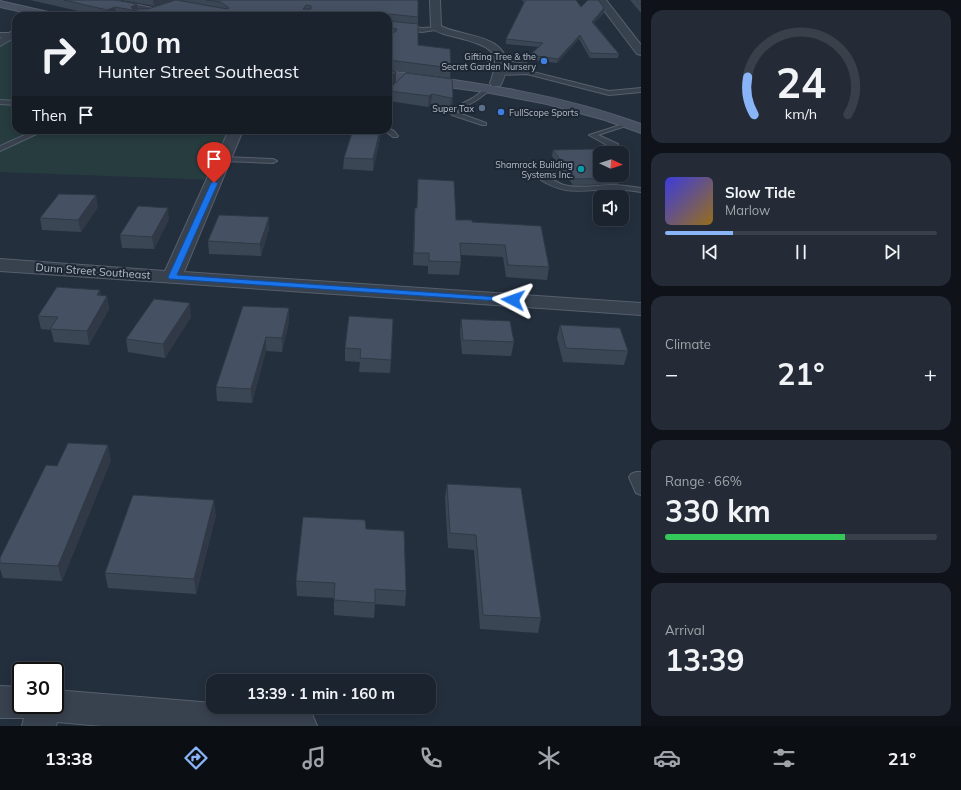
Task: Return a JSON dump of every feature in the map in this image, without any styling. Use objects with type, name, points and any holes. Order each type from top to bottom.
[{"type":"main road","points":[[0,4],[36,12]]},
{"type":"main road","points":[[0,9],[13,12]]},
{"type":"main road","points":[[392,70],[495,81],[554,101],[635,122],[641,129]]},
{"type":"main road","points":[[392,76],[403,80],[495,81]]},
{"type":"street","points":[[435,0],[436,27],[439,30],[493,47],[500,54],[495,81]]},
{"type":"street","points":[[601,0],[641,52]]},
{"type":"street","points":[[107,1],[154,11]]},
{"type":"street","points":[[151,12],[182,4]]},
{"type":"street","points":[[0,43],[12,34]]},
{"type":"street","points":[[172,277],[234,134]]},
{"type":"street","name":"Dunn Street Southeast","points":[[0,265],[641,309]]},
{"type":"street","points":[[0,702],[12,703]]},
{"type":"street","points":[[64,707],[300,726]]},
{"type":"street","points":[[39,726],[41,714]]},
{"type":"lane","points":[[392,26],[422,30],[439,30]]},
{"type":"lane","points":[[0,35],[12,33]]},
{"type":"lane","points":[[500,59],[522,61],[527,72]]},
{"type":"lane","points":[[484,124],[454,114],[452,111],[475,99],[495,81],[527,72],[609,93],[641,90]]},
{"type":"lane","points":[[0,102],[12,103]]},
{"type":"lane","points":[[615,146],[592,135],[635,122]]},
{"type":"lane","points":[[392,132],[395,136]]},
{"type":"lane","points":[[0,149],[33,134]]},
{"type":"lane","points":[[224,160],[273,160]]},
{"type":"lane","points":[[539,175],[552,184],[564,188],[578,189],[615,187],[641,190]]},
{"type":"lane","points":[[641,477],[636,477],[641,490]]},
{"type":"green space","points":[[12,35],[12,134],[234,134],[215,180],[0,172],[0,43]]},
{"type":"building","points":[[64,0],[115,0],[137,4],[131,7],[133,9],[148,9],[176,0],[227,9],[229,8],[221,2],[206,0],[418,0],[418,17],[392,14],[392,12],[144,12],[115,7],[107,10]],"holes":[[[306,5],[311,6],[311,9],[303,9]]]},
{"type":"building","points":[[525,0],[576,0],[581,7],[588,0],[598,0],[604,8],[592,22],[619,54],[590,53],[580,35],[558,59],[530,55],[543,43],[506,39]]},
{"type":"building","points":[[392,21],[418,24],[418,45],[450,49],[451,68],[392,60],[392,34],[397,29],[392,28]]},
{"type":"building","points":[[406,73],[452,79],[453,97],[451,98],[432,94],[429,96],[392,91],[392,86]]},
{"type":"building","points":[[352,134],[379,134],[373,159],[344,158]]},
{"type":"building","points":[[593,149],[593,179],[575,179],[553,150]]},
{"type":"building","points":[[418,179],[454,181],[456,220],[541,226],[549,267],[508,265],[505,245],[460,243],[461,262],[429,261],[429,253],[414,253],[415,208],[417,208]]},
{"type":"building","points":[[59,194],[96,195],[78,220],[40,218]]},
{"type":"building","points":[[138,206],[168,208],[152,237],[120,235]]},
{"type":"building","points":[[219,215],[269,217],[260,244],[208,241]]},
{"type":"building","points":[[57,287],[100,290],[97,295],[107,296],[87,331],[50,329],[58,317],[38,316]]},
{"type":"building","points":[[154,299],[190,303],[163,344],[126,339]]},
{"type":"building","points":[[243,306],[289,308],[282,338],[266,337],[251,389],[216,387]]},
{"type":"building","points":[[349,316],[393,319],[391,360],[360,358],[361,349],[345,348]]},
{"type":"building","points":[[461,319],[510,321],[514,342],[463,340]]},
{"type":"building","points":[[560,325],[620,328],[628,351],[566,348]]},
{"type":"building","points":[[68,443],[108,445],[58,566],[0,563],[0,558],[46,465],[57,466]]},
{"type":"building","points":[[447,484],[521,488],[541,618],[483,615],[476,535],[450,533]]},
{"type":"building","points":[[133,495],[214,500],[194,579],[105,573]]},
{"type":"building","points":[[303,517],[365,520],[366,529],[404,531],[406,591],[375,589],[375,603],[334,600],[335,583],[296,581]]},
{"type":"place","name":"Gifting Tree & the Secret Garden Nursery","points":[[544,61]]},
{"type":"place","name":"Super Tax","points":[[482,108]]},
{"type":"place","name":"FullScope Sports","points":[[501,112]]},
{"type":"place","name":"Shamrock Building Systems Inc.","points":[[581,169]]},
{"type":"route","points":[[214,183],[172,277],[513,300]]}]
